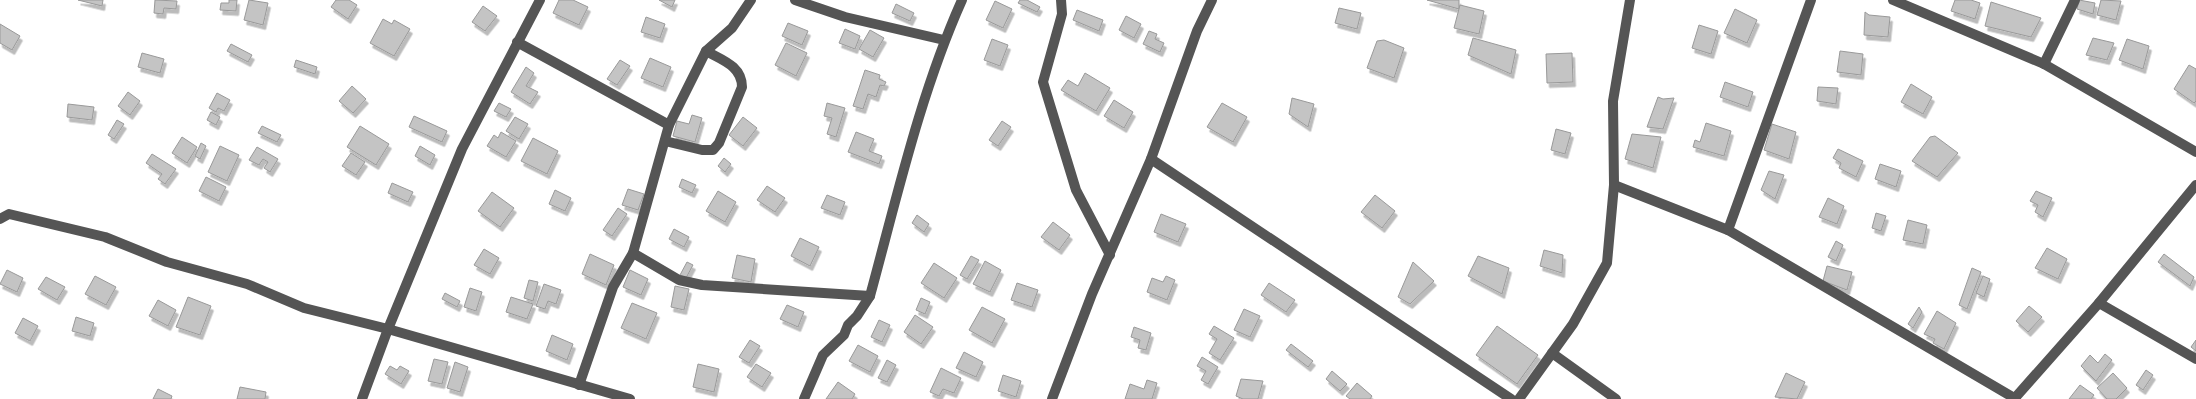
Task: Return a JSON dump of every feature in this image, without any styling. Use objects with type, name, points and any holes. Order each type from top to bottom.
[{"type":"street","points":[[362,399],[388,329],[462,149],[540,0]]},
{"type":"street","points":[[579,385],[613,287],[633,253],[669,125],[706,51],[732,28],[751,0]]},
{"type":"street","points":[[794,0],[845,16],[944,40]]},
{"type":"street","points":[[804,399],[823,355],[844,336],[848,325],[857,316],[870,296],[907,159],[944,40],[962,0]]},
{"type":"street","points":[[1061,0],[1062,14],[1043,82],[1076,190],[1110,255]]},
{"type":"street","points":[[1052,399],[1110,255],[1151,159],[1197,31],[1212,0]]},
{"type":"street","points":[[1519,399],[1573,324],[1607,263],[1614,185],[1613,101],[1630,0]]},
{"type":"street","points":[[1728,230],[1811,0]]},
{"type":"street","points":[[1893,0],[2044,64],[2196,152]]},
{"type":"street","points":[[2044,64],[2075,0]]},
{"type":"street","points":[[517,42],[669,125]]},
{"type":"street","points":[[665,141],[702,150],[713,150],[719,143],[742,87],[742,79],[740,72],[731,65],[706,51]]},
{"type":"street","points":[[1151,159],[1511,399]]},
{"type":"street","points":[[1614,185],[1728,230],[2015,399],[2099,303],[2195,189]]},
{"type":"street","points":[[0,219],[9,214],[105,237],[167,262],[247,284],[304,308],[388,329],[630,399]]},
{"type":"street","points":[[633,253],[679,280],[694,283],[870,296]]},
{"type":"street","points":[[2099,303],[2196,359]]},
{"type":"street","points":[[1552,353],[1616,399]]},
{"type":"building","points":[[78,0],[103,0],[102,6]]},
{"type":"building","points":[[155,0],[177,1],[176,9],[164,8],[163,14],[154,13]]},
{"type":"building","points":[[229,0],[237,0],[236,11],[220,10],[221,3],[229,3]]},
{"type":"building","points":[[249,0],[268,3],[263,25],[244,20]]},
{"type":"building","points":[[336,0],[349,0],[357,5],[348,19],[331,7]]},
{"type":"building","points":[[559,0],[573,0],[588,7],[579,25],[553,13]]},
{"type":"building","points":[[659,0],[675,0],[672,7]]},
{"type":"building","points":[[1020,0],[1027,0],[1040,7],[1037,12],[1018,3]]},
{"type":"building","points":[[1427,0],[1459,0],[1459,9]]},
{"type":"building","points":[[1955,0],[1971,0],[1980,3],[1975,19],[1951,11]]},
{"type":"building","points":[[2079,0],[2095,3],[2093,14],[2077,9]]},
{"type":"building","points":[[2101,0],[2121,1],[2116,20],[2097,15]]},
{"type":"building","points":[[995,1],[1012,9],[1003,28],[986,20]]},
{"type":"building","points":[[1991,2],[2041,18],[2031,37],[1985,26]]},
{"type":"building","points":[[896,4],[914,13],[910,21],[892,13]]},
{"type":"building","points":[[1460,5],[1484,11],[1479,34],[1454,28]]},
{"type":"building","points":[[483,6],[497,16],[485,31],[472,22]]},
{"type":"building","points":[[1339,8],[1361,13],[1357,29],[1335,23]]},
{"type":"building","points":[[1735,9],[1757,20],[1747,43],[1724,33]]},
{"type":"building","points":[[1077,10],[1103,20],[1099,31],[1073,20]]},
{"type":"building","points":[[1865,12],[1869,15],[1890,17],[1888,37],[1864,35]]},
{"type":"building","points":[[1126,16],[1141,24],[1134,38],[1119,30]]},
{"type":"building","points":[[646,17],[665,24],[660,38],[641,32]]},
{"type":"building","points":[[383,19],[392,24],[394,20],[410,29],[394,56],[370,43]]},
{"type":"building","points":[[788,23],[808,31],[802,45],[782,36]]},
{"type":"building","points":[[0,24],[20,36],[12,50],[0,43]]},
{"type":"building","points":[[1699,25],[1718,31],[1711,54],[1692,48]]},
{"type":"building","points":[[845,29],[860,36],[855,49],[839,43]]},
{"type":"building","points":[[870,30],[884,38],[873,57],[859,49]]},
{"type":"building","points":[[1149,31],[1157,34],[1155,39],[1164,43],[1160,52],[1143,44]]},
{"type":"building","points":[[1473,38],[1516,50],[1511,74],[1468,55]]},
{"type":"building","points":[[2093,38],[2114,43],[2107,60],[2086,55]]},
{"type":"building","points":[[992,39],[1008,45],[1000,66],[984,60]]},
{"type":"building","points":[[2127,39],[2149,46],[2143,69],[2119,60]]},
{"type":"building","points":[[1384,40],[1404,48],[1394,78],[1367,68],[1377,41]]},
{"type":"building","points":[[786,43],[807,53],[796,76],[775,65]]},
{"type":"building","points":[[231,44],[252,55],[248,62],[227,51]]},
{"type":"building","points":[[1840,51],[1863,54],[1861,75],[1837,72]]},
{"type":"building","points":[[142,53],[164,59],[160,73],[138,67]]},
{"type":"building","points":[[1572,53],[1573,82],[1547,83],[1546,54]]},
{"type":"building","points":[[650,58],[671,67],[663,87],[641,78]]},
{"type":"building","points":[[296,60],[317,67],[315,74],[294,67]]},
{"type":"building","points":[[620,60],[630,66],[617,85],[607,79]]},
{"type":"building","points":[[2189,65],[2196,69],[2196,101],[2194,103],[2174,89]]},
{"type":"building","points":[[526,67],[534,73],[526,86],[538,92],[530,104],[511,92]]},
{"type":"building","points":[[865,70],[880,75],[879,79],[886,82],[884,86],[880,85],[876,97],[868,94],[863,109],[853,106]]},
{"type":"building","points":[[1085,73],[1110,88],[1096,111],[1061,90],[1068,80],[1078,86]]},
{"type":"building","points":[[1725,82],[1753,92],[1748,107],[1720,97]]},
{"type":"building","points":[[1911,84],[1932,97],[1923,114],[1901,102]]},
{"type":"building","points":[[352,86],[366,99],[353,113],[339,101]]},
{"type":"building","points":[[1818,87],[1838,88],[1836,104],[1817,101]]},
{"type":"building","points":[[128,92],[140,101],[130,115],[118,106]]},
{"type":"building","points":[[217,93],[230,100],[224,111],[218,108],[216,112],[209,108]]},
{"type":"building","points":[[1658,97],[1663,99],[1674,98],[1663,129],[1647,127]]},
{"type":"building","points":[[1292,98],[1314,104],[1308,127],[1289,114]]},
{"type":"building","points":[[1114,100],[1133,112],[1124,128],[1104,116]]},
{"type":"building","points":[[499,103],[511,109],[506,117],[494,111]]},
{"type":"building","points":[[827,103],[845,108],[836,137],[827,134],[832,118],[824,116]]},
{"type":"building","points":[[1222,103],[1247,117],[1233,142],[1207,127]]},
{"type":"building","points":[[68,104],[94,107],[92,120],[67,117]]},
{"type":"building","points":[[211,112],[220,117],[216,125],[207,120]]},
{"type":"building","points":[[692,115],[702,118],[695,142],[673,136],[677,121],[689,124]]},
{"type":"building","points":[[414,116],[447,131],[442,142],[409,127]]},
{"type":"building","points":[[515,117],[528,124],[519,139],[506,131]]},
{"type":"building","points":[[743,117],[757,128],[743,146],[729,135]]},
{"type":"building","points":[[117,120],[124,124],[114,139],[108,135]]},
{"type":"building","points":[[1002,121],[1011,127],[998,146],[989,140]]},
{"type":"building","points":[[1706,123],[1731,131],[1724,156],[1693,147],[1695,140],[1700,142]]},
{"type":"building","points":[[1772,124],[1796,132],[1789,159],[1764,150]]},
{"type":"building","points":[[262,126],[281,135],[277,142],[258,133]]},
{"type":"building","points":[[360,126],[389,144],[376,165],[347,147]]},
{"type":"building","points":[[1556,129],[1571,133],[1565,154],[1551,150]]},
{"type":"building","points":[[501,132],[516,141],[506,157],[487,146],[494,135],[498,138]]},
{"type":"building","points":[[856,132],[874,139],[869,151],[882,156],[879,164],[848,152]]},
{"type":"building","points":[[1632,134],[1661,137],[1653,168],[1625,159]]},
{"type":"building","points":[[1935,136],[1958,153],[1937,177],[1912,161],[1930,137]]},
{"type":"building","points":[[182,137],[197,147],[187,163],[172,153]]},
{"type":"building","points":[[533,138],[558,151],[547,174],[521,161]]},
{"type":"building","points":[[201,143],[206,146],[200,159],[195,156]]},
{"type":"building","points":[[220,146],[239,155],[227,181],[208,172]]},
{"type":"building","points":[[420,146],[435,155],[430,165],[415,156]]},
{"type":"building","points":[[257,147],[278,159],[270,172],[264,168],[268,162],[263,159],[259,165],[249,160]]},
{"type":"building","points":[[1838,149],[1863,161],[1856,177],[1839,168],[1841,163],[1833,158]]},
{"type":"building","points":[[351,153],[365,162],[356,175],[342,166]]},
{"type":"building","points":[[152,154],[176,169],[165,184],[158,179],[162,174],[146,163]]},
{"type":"building","points":[[724,158],[731,164],[725,172],[718,166]]},
{"type":"building","points":[[1880,164],[1901,171],[1896,187],[1875,179]]},
{"type":"building","points":[[1769,171],[1784,175],[1775,199],[1761,190]]},
{"type":"building","points":[[206,177],[226,187],[219,201],[199,191]]},
{"type":"building","points":[[682,179],[696,185],[692,193],[679,187]]},
{"type":"building","points":[[392,183],[413,192],[408,202],[388,193]]},
{"type":"building","points":[[767,186],[785,198],[775,212],[757,200]]},
{"type":"building","points":[[628,189],[644,194],[638,210],[622,205]]},
{"type":"building","points":[[555,190],[571,198],[565,211],[549,204]]},
{"type":"building","points":[[718,191],[736,202],[725,222],[706,211]]},
{"type":"building","points":[[2036,191],[2052,198],[2043,217],[2035,212],[2038,205],[2030,201]]},
{"type":"building","points":[[492,192],[514,208],[500,227],[478,211]]},
{"type":"building","points":[[827,195],[845,202],[840,215],[821,208]]},
{"type":"building","points":[[1375,195],[1395,211],[1382,228],[1361,212]]},
{"type":"building","points":[[1828,198],[1844,206],[1837,224],[1819,217]]},
{"type":"building","points":[[618,208],[627,214],[612,236],[603,230]]},
{"type":"building","points":[[1876,213],[1886,216],[1881,231],[1872,228]]},
{"type":"building","points":[[1161,214],[1186,224],[1178,242],[1154,232]]},
{"type":"building","points":[[917,215],[929,224],[924,232],[912,223]]},
{"type":"building","points":[[1908,220],[1927,225],[1923,244],[1903,240]]},
{"type":"building","points":[[1053,222],[1070,235],[1059,250],[1041,237]]},
{"type":"building","points":[[674,229],[689,237],[684,247],[669,239]]},
{"type":"building","points":[[800,238],[819,247],[810,266],[791,256]]},
{"type":"building","points":[[1836,241],[1843,245],[1836,261],[1828,257]]},
{"type":"building","points":[[2047,248],[2067,259],[2058,279],[2035,268]]},
{"type":"building","points":[[484,249],[499,258],[490,274],[474,265]]},
{"type":"building","points":[[1544,250],[1563,255],[1562,273],[1540,266]]},
{"type":"building","points":[[590,254],[614,265],[606,285],[582,274]]},
{"type":"building","points":[[2164,254],[2194,277],[2190,286],[2158,262]]},
{"type":"building","points":[[737,255],[755,259],[751,282],[732,278]]},
{"type":"building","points":[[971,256],[979,260],[967,279],[960,275]]},
{"type":"building","points":[[1478,256],[1509,268],[1502,294],[1468,276]]},
{"type":"building","points":[[985,261],[1001,270],[990,292],[973,284]]},
{"type":"building","points":[[687,262],[693,265],[686,278],[680,275]]},
{"type":"building","points":[[1413,262],[1434,281],[1410,304],[1398,297]]},
{"type":"building","points":[[934,263],[957,278],[944,298],[921,283]]},
{"type":"building","points":[[1827,266],[1852,272],[1847,290],[1823,281]]},
{"type":"building","points":[[1972,268],[1981,272],[1967,309],[1959,305]]},
{"type":"building","points":[[7,270],[23,278],[17,292],[0,284]]},
{"type":"building","points":[[630,270],[648,279],[641,295],[623,287]]},
{"type":"building","points":[[95,276],[116,287],[106,305],[85,294]]},
{"type":"building","points":[[1166,276],[1175,280],[1167,300],[1147,292],[1152,278],[1163,282]]},
{"type":"building","points":[[1983,276],[1990,279],[1984,297],[1976,293]]},
{"type":"building","points":[[46,277],[65,287],[57,300],[38,289]]},
{"type":"building","points":[[529,280],[538,282],[533,301],[524,298]]},
{"type":"building","points":[[1017,283],[1038,290],[1032,307],[1011,300]]},
{"type":"building","points":[[1269,283],[1295,300],[1286,312],[1261,295]]},
{"type":"building","points":[[544,284],[561,290],[556,304],[548,301],[545,309],[536,306]]},
{"type":"building","points":[[675,286],[689,289],[684,310],[671,307]]},
{"type":"building","points":[[470,288],[482,292],[476,311],[464,307]]},
{"type":"building","points":[[445,293],[460,301],[457,307],[442,299]]},
{"type":"building","points":[[188,297],[211,306],[200,335],[176,327]]},
{"type":"building","points":[[511,297],[533,304],[527,319],[506,312]]},
{"type":"building","points":[[921,298],[930,302],[925,314],[916,310]]},
{"type":"building","points":[[158,300],[176,310],[168,326],[149,316]]},
{"type":"building","points":[[632,303],[657,313],[646,339],[621,328]]},
{"type":"building","points":[[787,305],[804,312],[798,327],[780,319]]},
{"type":"building","points":[[2029,306],[2042,317],[2028,332],[2016,321]]},
{"type":"building","points":[[982,307],[1005,319],[992,343],[969,330]]},
{"type":"building","points":[[1919,307],[1922,312],[1913,328],[1908,324]]},
{"type":"building","points":[[1244,309],[1260,316],[1250,337],[1234,330]]},
{"type":"building","points":[[1937,311],[1956,323],[1944,349],[1933,343],[1935,339],[1924,334]]},
{"type":"building","points":[[915,315],[933,327],[921,344],[904,332]]},
{"type":"building","points":[[76,317],[94,323],[90,336],[72,331]]},
{"type":"building","points":[[23,318],[38,326],[30,341],[15,333]]},
{"type":"building","points":[[879,320],[890,325],[882,342],[871,337]]},
{"type":"building","points":[[1214,326],[1234,338],[1220,360],[1209,353],[1217,339],[1209,334]]},
{"type":"building","points":[[1497,326],[1538,355],[1517,384],[1476,355]]},
{"type":"building","points":[[1134,327],[1151,333],[1146,350],[1138,348],[1140,340],[1131,337]]},
{"type":"building","points":[[552,335],[573,344],[567,360],[546,351]]},
{"type":"building","points":[[750,340],[760,346],[749,363],[739,357]]},
{"type":"building","points":[[2196,340],[2196,351],[2191,347]]},
{"type":"building","points":[[1291,344],[1313,361],[1308,367],[1286,350]]},
{"type":"building","points":[[858,345],[878,356],[870,372],[849,361]]},
{"type":"building","points":[[964,352],[983,362],[976,377],[956,368]]},
{"type":"building","points":[[2105,354],[2112,360],[2096,381],[2081,366],[2090,355],[2098,363]]},
{"type":"building","points":[[1202,357],[1218,367],[1208,384],[1201,380],[1206,371],[1197,366]]},
{"type":"building","points":[[434,359],[448,362],[442,384],[428,381]]},
{"type":"building","points":[[887,360],[896,365],[887,382],[878,378]]},
{"type":"building","points":[[455,362],[468,367],[460,392],[447,388]]},
{"type":"building","points":[[698,364],[719,369],[714,392],[693,387]]},
{"type":"building","points":[[756,364],[771,373],[762,387],[747,377]]},
{"type":"building","points":[[390,366],[397,370],[400,366],[409,371],[401,384],[385,374]]},
{"type":"building","points":[[941,368],[961,378],[954,393],[943,389],[939,396],[930,392]]},
{"type":"building","points":[[2146,370],[2153,375],[2143,390],[2136,385]]},
{"type":"building","points":[[1332,371],[1347,384],[1340,391],[1326,379]]},
{"type":"building","points":[[1786,373],[1805,382],[1797,399],[1775,397]]},
{"type":"building","points":[[2113,373],[2127,388],[2116,399],[2107,399],[2097,388]]},
{"type":"building","points":[[1003,375],[1021,381],[1016,397],[998,391]]},
{"type":"building","points":[[1241,379],[1263,381],[1258,399],[1243,399],[1236,396]]},
{"type":"building","points":[[1147,380],[1157,383],[1152,399],[1125,399],[1130,384],[1144,389]]},
{"type":"building","points":[[838,382],[855,394],[852,399],[826,399]]},
{"type":"building","points":[[1357,383],[1372,396],[1370,399],[1350,399],[1346,396]]},
{"type":"building","points":[[2080,385],[2094,395],[2091,399],[2069,399]]},
{"type":"building","points":[[240,387],[266,392],[265,399],[237,399]]},
{"type":"building","points":[[158,389],[172,396],[171,399],[153,399]]}]
